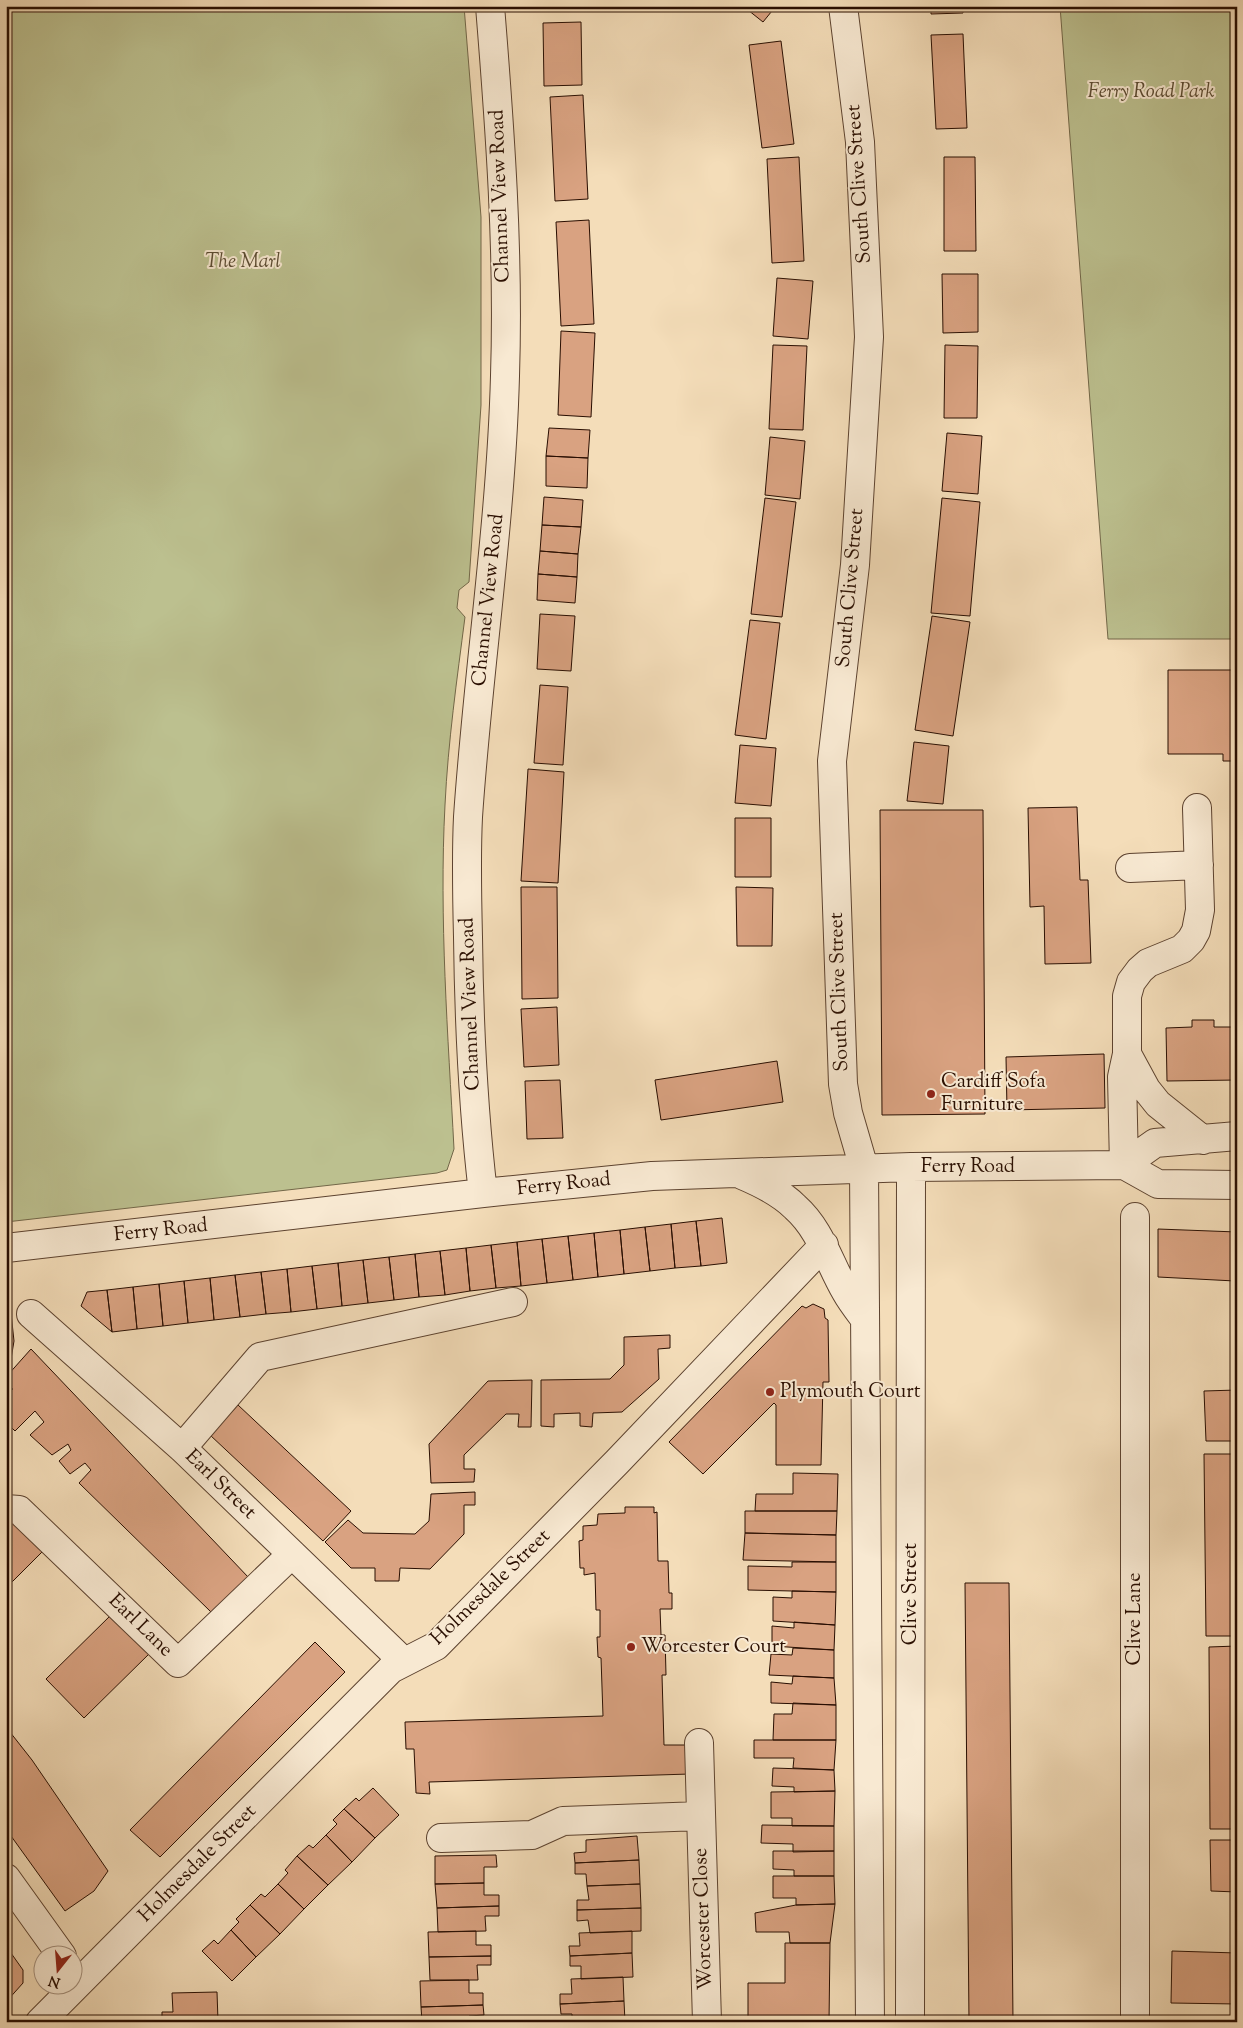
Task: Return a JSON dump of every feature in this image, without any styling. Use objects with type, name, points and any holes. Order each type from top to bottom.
[{"type":"street","name":"Channel View Road","points":[[483,1193],[469,997],[467,846],[481,675],[498,512],[505,375],[503,191],[490,6]]},
{"type":"street","name":"South Clive Street","points":[[843,6],[860,142],[869,337],[855,565],[832,761],[843,1084],[848,1113],[864,1168]]},
{"type":"street","points":[[1124,1165],[1122,1077],[1127,1054],[1127,996],[1131,982],[1140,970],[1148,964],[1182,949],[1191,940],[1196,931],[1200,910],[1197,808]]},
{"type":"street","points":[[1130,868],[1199,865]]},
{"type":"street","points":[[1127,1054],[1146,1089],[1158,1104],[1203,1140]]},
{"type":"street","points":[[1124,1165],[1155,1143],[1237,1136]]},
{"type":"street","name":"Ferry Road","points":[[6,1248],[483,1193],[652,1176],[864,1168],[1124,1165],[1158,1184],[1237,1185]]},
{"type":"street","name":"Clive Street","points":[[910,2022],[911,1167]]},
{"type":"street","points":[[864,1168],[870,2022]]},
{"type":"street","points":[[739,1173],[780,1194],[796,1207],[824,1245],[846,1292],[864,1318]]},
{"type":"street","name":"Clive Lane","points":[[1135,1217],[1135,2022]]},
{"type":"street","name":"Holmesdale Street","points":[[82,1971],[384,1676],[403,1661],[436,1646],[617,1462],[824,1245]]},
{"type":"street","points":[[182,1448],[260,1357],[513,1302]]},
{"type":"street","name":"Earl Street","points":[[30,1314],[182,1448],[403,1661]]},
{"type":"street","name":"Earl Lane","points":[[6,1509],[19,1510],[178,1663],[292,1554]]},
{"type":"street","name":"Worcester Close","points":[[698,1742],[707,2022]]},
{"type":"street","points":[[441,1838],[532,1835],[563,1821],[701,1816]]},
{"type":"street","points":[[6,1878],[55,1946]]},
{"type":"street","name":"Holmesdale Street","points":[[50,2018],[64,1996]]},
{"type":"green space","name":"The Marl","points":[[6,6],[464,6],[481,217],[481,405],[469,582],[459,590],[457,608],[465,617],[446,781],[443,848],[447,1020],[454,1149],[447,1170],[437,1173],[6,1222]]},
{"type":"green space","name":"Ferry Road Park","points":[[1060,6],[1237,6],[1237,639],[1108,639]]},
{"type":"building","points":[[743,6],[776,6],[763,22]]},
{"type":"building","points":[[931,6],[963,6],[963,13],[931,14]]},
{"type":"building","points":[[581,22],[582,85],[544,86],[543,23]]},
{"type":"building","points":[[963,34],[967,128],[936,129],[931,35]]},
{"type":"building","points":[[781,41],[794,144],[762,148],[749,45]]},
{"type":"building","points":[[583,95],[588,199],[555,201],[550,97]]},
{"type":"building","points":[[799,157],[804,261],[772,263],[767,159]]},
{"type":"building","points":[[944,157],[975,157],[976,251],[944,251]]},
{"type":"building","points":[[589,220],[594,324],[561,326],[556,222]]},
{"type":"building","points":[[942,274],[978,274],[978,332],[943,333]]},
{"type":"building","points":[[777,278],[813,281],[808,339],[773,336]]},
{"type":"building","points":[[561,331],[595,333],[591,417],[558,415]]},
{"type":"building","points":[[773,345],[807,346],[803,430],[769,429]]},
{"type":"building","points":[[945,345],[978,346],[977,418],[944,418]]},
{"type":"building","points":[[549,428],[590,430],[588,458],[546,456]]},
{"type":"building","points":[[947,433],[982,436],[978,494],[942,491]]},
{"type":"building","points":[[770,437],[805,441],[800,499],[765,495]]},
{"type":"building","points":[[546,456],[588,458],[587,488],[546,486]]},
{"type":"building","points":[[544,497],[583,500],[581,527],[542,525]]},
{"type":"building","points":[[765,498],[796,502],[782,617],[751,614]]},
{"type":"building","points":[[942,498],[980,502],[970,616],[931,613]]},
{"type":"building","points":[[542,525],[581,527],[578,554],[540,551]]},
{"type":"building","points":[[540,551],[578,554],[577,577],[538,574]]},
{"type":"building","points":[[538,574],[577,577],[575,603],[537,600]]},
{"type":"building","points":[[540,614],[575,616],[571,671],[537,669]]},
{"type":"building","points":[[932,616],[970,622],[953,736],[915,730]]},
{"type":"building","points":[[750,620],[780,623],[766,739],[735,735]]},
{"type":"building","points":[[1168,670],[1237,670],[1237,761],[1223,761],[1223,754],[1168,754]]},
{"type":"building","points":[[540,685],[568,687],[563,765],[534,763]]},
{"type":"building","points":[[914,742],[949,746],[943,804],[907,801]]},
{"type":"building","points":[[740,745],[776,748],[771,806],[735,803]]},
{"type":"building","points":[[528,769],[564,772],[558,883],[521,881]]},
{"type":"building","points":[[1077,807],[1080,880],[1088,880],[1091,963],[1045,964],[1044,906],[1030,907],[1028,808]]},
{"type":"building","points":[[880,810],[983,810],[985,1114],[882,1115]]},
{"type":"building","points":[[735,818],[771,818],[771,877],[735,877]]},
{"type":"building","points":[[521,887],[557,887],[558,998],[522,999]]},
{"type":"building","points":[[736,887],[773,888],[772,946],[737,946]]},
{"type":"building","points":[[557,1007],[559,1065],[524,1067],[521,1009]]},
{"type":"building","points":[[1192,1020],[1214,1020],[1214,1027],[1237,1027],[1237,1080],[1167,1081],[1166,1028],[1192,1027]]},
{"type":"building","points":[[1104,1054],[1105,1108],[1007,1110],[1006,1057]]},
{"type":"building","points":[[777,1061],[783,1102],[661,1120],[655,1080]]},
{"type":"building","points":[[560,1080],[563,1138],[527,1139],[525,1081]]},
{"type":"building","points":[[722,1218],[727,1263],[701,1266],[696,1221]]},
{"type":"building","points":[[696,1221],[701,1266],[675,1268],[671,1224]]},
{"type":"building","points":[[671,1224],[675,1268],[650,1271],[645,1227]]},
{"type":"building","points":[[645,1227],[650,1271],[624,1274],[620,1230]]},
{"type":"building","points":[[1158,1229],[1237,1232],[1237,1290],[1234,1290],[1235,1281],[1158,1277]]},
{"type":"building","points":[[620,1230],[624,1274],[598,1277],[594,1233]]},
{"type":"building","points":[[594,1233],[598,1277],[573,1280],[568,1236]]},
{"type":"building","points":[[568,1236],[573,1280],[547,1283],[542,1239]]},
{"type":"building","points":[[542,1239],[547,1283],[521,1286],[517,1242]]},
{"type":"building","points":[[517,1242],[521,1286],[496,1288],[491,1245]]},
{"type":"building","points":[[491,1245],[496,1288],[470,1291],[466,1248]]},
{"type":"building","points":[[466,1248],[470,1291],[445,1295],[440,1251]]},
{"type":"building","points":[[440,1251],[445,1295],[419,1297],[415,1254]]},
{"type":"building","points":[[415,1254],[419,1297],[394,1300],[389,1257]]},
{"type":"building","points":[[389,1257],[394,1300],[368,1303],[363,1260]]},
{"type":"building","points":[[363,1260],[368,1303],[342,1306],[338,1263]]},
{"type":"building","points":[[338,1263],[342,1306],[317,1309],[312,1266]]},
{"type":"building","points":[[312,1266],[317,1309],[291,1312],[287,1269]]},
{"type":"building","points":[[287,1269],[291,1312],[266,1314],[261,1272]]},
{"type":"building","points":[[261,1272],[266,1314],[240,1317],[235,1275]]},
{"type":"building","points":[[235,1275],[240,1317],[214,1320],[210,1278]]},
{"type":"building","points":[[210,1278],[214,1320],[188,1323],[184,1281]]},
{"type":"building","points":[[184,1281],[188,1323],[163,1326],[159,1284]]},
{"type":"building","points":[[159,1284],[163,1326],[137,1329],[133,1287]]},
{"type":"building","points":[[133,1287],[137,1329],[112,1332],[107,1290]]},
{"type":"building","points":[[107,1290],[112,1332],[81,1306],[87,1292]]},
{"type":"building","points":[[6,1304],[10,1304],[14,1341],[10,1365],[6,1365]]},
{"type":"building","name":"Plymouth Court","points":[[813,1304],[824,1309],[825,1318],[828,1320],[829,1382],[823,1382],[821,1465],[776,1465],[776,1405],[774,1403],[703,1474],[669,1442],[802,1306],[806,1308]]},
{"type":"building","points":[[670,1335],[670,1348],[658,1349],[659,1379],[622,1412],[593,1413],[592,1427],[580,1426],[580,1413],[554,1414],[554,1427],[541,1426],[541,1380],[610,1379],[624,1365],[624,1337]]},
{"type":"building","points":[[31,1349],[249,1578],[211,1612],[79,1483],[91,1470],[85,1463],[70,1474],[59,1461],[71,1450],[68,1444],[52,1455],[30,1435],[44,1422],[35,1411],[15,1431],[6,1422],[6,1394],[13,1389],[6,1385],[6,1377]]},
{"type":"building","points":[[532,1380],[531,1427],[518,1427],[519,1414],[506,1414],[464,1455],[464,1469],[475,1469],[474,1482],[431,1483],[429,1444],[488,1381]]},
{"type":"building","points":[[1237,1390],[1237,1441],[1206,1441],[1204,1391]]},
{"type":"building","points":[[238,1405],[351,1511],[323,1541],[210,1435]]},
{"type":"building","points":[[1204,1454],[1237,1454],[1237,1636],[1206,1636]]},
{"type":"building","points":[[793,1473],[838,1474],[837,1511],[755,1511],[756,1494],[793,1494]]},
{"type":"building","points":[[475,1492],[475,1505],[464,1505],[464,1534],[430,1569],[400,1568],[399,1581],[375,1581],[375,1568],[351,1568],[325,1542],[348,1520],[363,1533],[415,1534],[429,1521],[431,1494]]},
{"type":"building","name":"Worcester Court","points":[[625,1507],[654,1507],[654,1513],[657,1512],[658,1561],[668,1561],[669,1593],[672,1593],[672,1609],[660,1609],[661,1635],[665,1635],[666,1675],[662,1675],[664,1745],[689,1745],[690,1774],[429,1782],[430,1794],[416,1793],[414,1749],[406,1749],[405,1722],[603,1716],[601,1658],[598,1657],[597,1637],[600,1637],[600,1610],[596,1610],[595,1573],[584,1575],[584,1568],[580,1568],[579,1541],[583,1540],[583,1526],[597,1525],[598,1514],[625,1513]]},
{"type":"building","points":[[745,1511],[837,1511],[836,1535],[745,1533]]},
{"type":"building","points":[[15,1518],[46,1548],[6,1588],[6,1527]]},
{"type":"building","points":[[745,1533],[836,1535],[836,1562],[743,1560]]},
{"type":"building","points":[[792,1562],[836,1562],[836,1592],[748,1590],[748,1566],[792,1567]]},
{"type":"building","points":[[965,1583],[1009,1583],[1013,2022],[969,2022]]},
{"type":"building","points":[[792,1591],[836,1592],[835,1625],[773,1621],[773,1597],[792,1598]]},
{"type":"building","points":[[113,1613],[151,1652],[84,1718],[46,1679]]},
{"type":"building","points":[[794,1622],[835,1625],[834,1650],[772,1646],[772,1626],[794,1628]]},
{"type":"building","points":[[315,1642],[345,1672],[160,1857],[130,1830]]},
{"type":"building","points":[[1237,1646],[1237,1829],[1210,1829],[1209,1647]]},
{"type":"building","points":[[793,1648],[834,1650],[834,1678],[769,1675],[771,1654],[792,1655]]},
{"type":"building","points":[[793,1676],[834,1678],[836,1705],[771,1703],[771,1682],[792,1684]]},
{"type":"building","points":[[793,1703],[836,1705],[836,1740],[773,1740],[774,1714],[792,1714]]},
{"type":"building","points":[[6,1727],[32,1760],[108,1871],[94,1891],[65,1911],[6,1829]]},
{"type":"building","points":[[754,1740],[836,1740],[834,1770],[793,1768],[794,1758],[754,1758]]},
{"type":"building","points":[[773,1768],[834,1770],[835,1791],[794,1792],[794,1787],[772,1786]]},
{"type":"building","points":[[373,1788],[399,1815],[375,1838],[344,1809],[356,1798],[359,1801]]},
{"type":"building","points":[[835,1791],[834,1826],[792,1826],[792,1818],[771,1818],[771,1792]]},
{"type":"building","points":[[344,1809],[375,1838],[352,1862],[326,1835],[337,1824],[333,1820]]},
{"type":"building","points":[[762,1825],[834,1826],[834,1851],[793,1852],[793,1844],[761,1843]]},
{"type":"building","points":[[326,1835],[352,1862],[328,1885],[297,1856],[309,1845],[313,1848]]},
{"type":"building","points":[[637,1836],[639,1860],[575,1863],[574,1853],[586,1852],[586,1840]]},
{"type":"building","points":[[1210,1840],[1237,1840],[1237,1892],[1211,1891]]},
{"type":"building","points":[[773,1851],[834,1851],[834,1876],[794,1876],[794,1870],[773,1869]]},
{"type":"building","points":[[496,1855],[497,1867],[484,1867],[484,1883],[435,1884],[435,1856]]},
{"type":"building","points":[[297,1856],[328,1885],[304,1909],[278,1884],[288,1873],[285,1870]]},
{"type":"building","points":[[639,1860],[640,1884],[587,1886],[586,1874],[575,1874],[575,1863]]},
{"type":"building","points":[[773,1876],[834,1876],[835,1904],[796,1905],[796,1898],[773,1898]]},
{"type":"building","points":[[484,1883],[484,1895],[499,1895],[499,1906],[437,1908],[435,1884]]},
{"type":"building","points":[[278,1884],[304,1909],[280,1934],[250,1905],[261,1894],[265,1897]]},
{"type":"building","points":[[640,1884],[641,1908],[577,1910],[577,1900],[589,1900],[587,1886]]},
{"type":"building","points":[[835,1904],[830,1943],[790,1943],[789,1932],[756,1932],[755,1913],[796,1905]]},
{"type":"building","points":[[250,1905],[280,1934],[256,1957],[231,1930],[239,1922],[236,1919]]},
{"type":"building","points":[[499,1906],[499,1916],[485,1916],[486,1931],[438,1932],[437,1908]]},
{"type":"building","points":[[641,1908],[641,1931],[590,1933],[588,1920],[577,1921],[577,1910]]},
{"type":"building","points":[[231,1930],[256,1957],[232,1981],[202,1951],[214,1940],[218,1944]]},
{"type":"building","points":[[476,1931],[476,1945],[491,1945],[491,1956],[429,1957],[428,1932]]},
{"type":"building","points":[[632,1931],[632,1953],[570,1956],[569,1946],[580,1946],[579,1933]]},
{"type":"building","points":[[785,1943],[830,1943],[829,2022],[748,2021],[748,1983],[785,1983]]},
{"type":"building","points":[[6,1946],[23,1970],[23,1983],[6,2002]]},
{"type":"building","points":[[1172,1951],[1237,1953],[1237,2004],[1171,2003]]},
{"type":"building","points":[[632,1953],[633,1977],[581,1979],[581,1966],[570,1966],[570,1956]]},
{"type":"building","points":[[491,1956],[491,1965],[477,1965],[478,1980],[430,1980],[429,1957]]},
{"type":"building","points":[[623,1977],[624,2001],[560,2004],[560,1994],[572,1994],[571,1979]]},
{"type":"building","points":[[469,1980],[469,1993],[483,1993],[483,2005],[421,2007],[420,1981]]},
{"type":"building","points":[[217,1992],[218,2021],[162,2022],[162,2012],[173,2012],[172,1993]]},
{"type":"building","points":[[624,2001],[625,2022],[572,2022],[572,2014],[561,2014],[560,2004]]},
{"type":"building","points":[[483,2005],[484,2015],[469,2016],[469,2022],[422,2022],[421,2007]]},
{"type":"building","points":[[218,2021],[218,2022],[162,2022]]},
{"type":"place","name":"Cardiff Sofa Furniture","points":[[931,1094]]},
{"type":"place","name":"Plymouth Court","points":[[770,1392]]},
{"type":"place","name":"Worcester Court","points":[[631,1647]]}]
